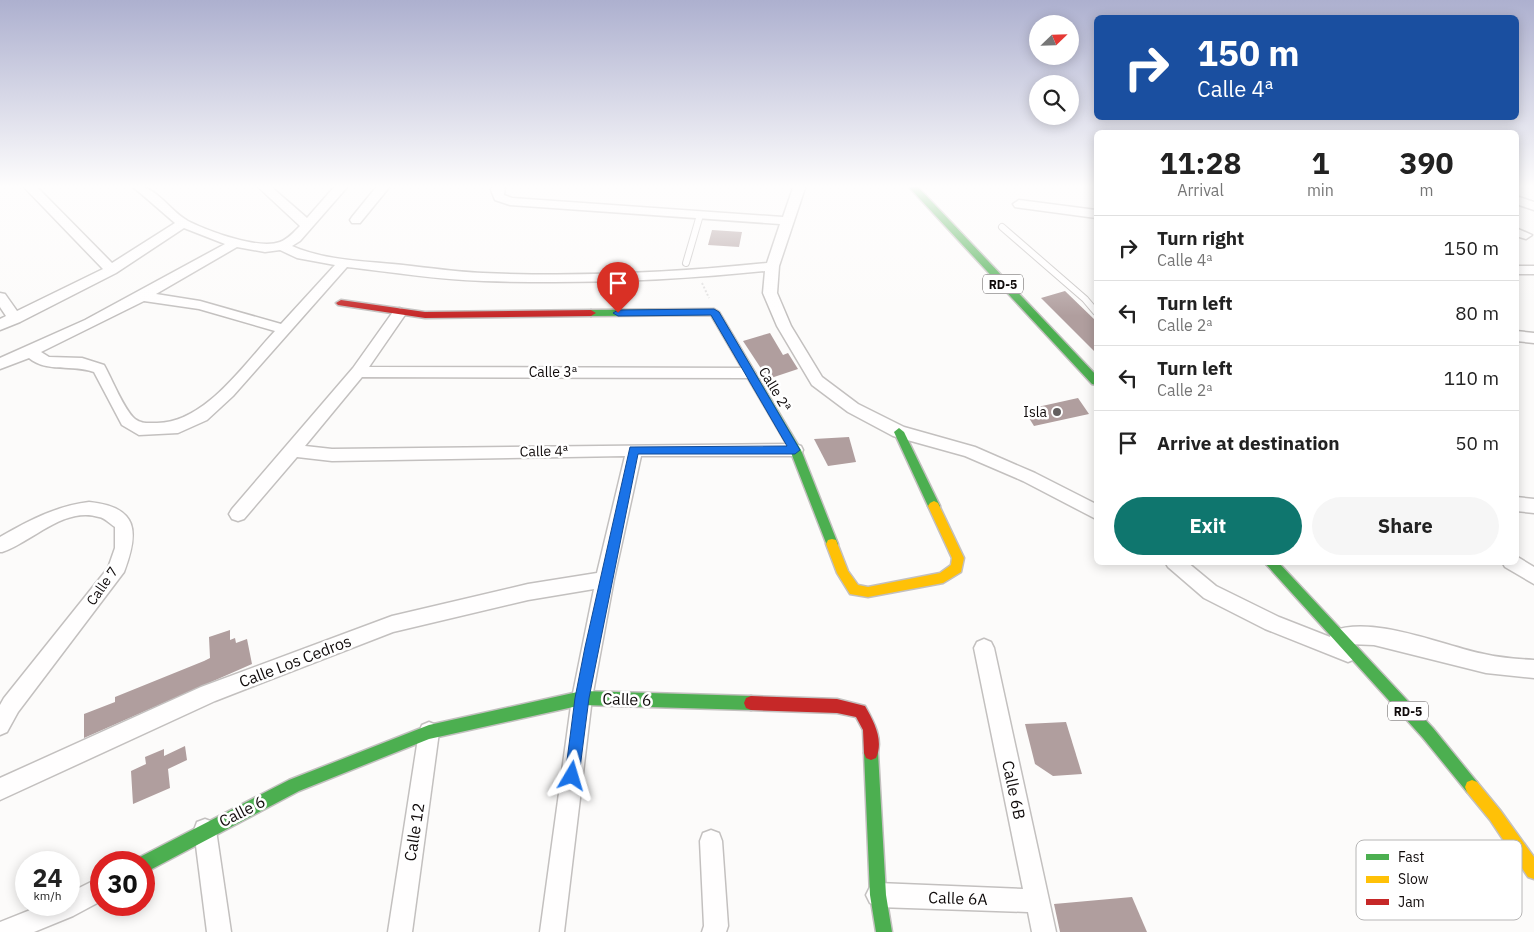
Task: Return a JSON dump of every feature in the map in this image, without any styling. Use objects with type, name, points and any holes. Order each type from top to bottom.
[{"type":"street","points":[[70,228],[111,270]]},
{"type":"street","points":[[0,325],[111,270],[175,228]]},
{"type":"street","points":[[197,228],[235,243],[265,248],[282,246],[296,238],[304,228]]},
{"type":"street","points":[[784,228],[772,266],[770,292],[784,326],[817,381],[853,408],[899,432],[969,451],[1029,477],[1094,511]]},
{"type":"street","name":"RD-5","points":[[951,228],[1094,379]]},
{"type":"street","points":[[0,364],[32,352],[142,296],[235,243]]},
{"type":"street","points":[[282,246],[302,255],[344,263],[482,277],[605,278],[699,274],[772,266]]},
{"type":"street","points":[[32,352],[40,360],[54,363],[80,362],[99,369],[127,420],[138,429],[172,429],[202,416],[286,330],[344,263]]},
{"type":"street","points":[[1519,270],[1534,270]]},
{"type":"street","points":[[142,296],[200,305],[286,330]]},
{"type":"street","points":[[0,297],[15,319]]},
{"type":"street","points":[[341,303],[425,315],[714,312]]},
{"type":"street","points":[[238,514],[293,451],[310,426],[358,372],[400,312]]},
{"type":"street","name":"Calle 2ª","points":[[714,312],[795,450],[843,573],[854,590],[868,592],[943,578],[957,568],[958,558],[899,432]]},
{"type":"street","points":[[1519,336],[1534,338]]},
{"type":"street","name":"Calle 3ª","points":[[358,372],[748,372]]},
{"type":"street","points":[[552,932],[582,698],[605,579],[634,450]]},
{"type":"street","name":"Calle 4ª","points":[[293,451],[332,455],[634,450],[795,450]]},
{"type":"street","points":[[1519,504],[1534,506]]},
{"type":"street","name":"Calle 7","points":[[0,725],[11,705],[115,572],[124,548],[124,524],[101,510],[69,511],[25,531],[1,545]]},
{"type":"street","points":[[1178,565],[1210,592],[1272,624],[1358,657]]},
{"type":"street","name":"RD-5","points":[[1273,565],[1428,733],[1495,815],[1513,840]]},
{"type":"street","points":[[1516,565],[1534,576]]},
{"type":"street","name":"Calle Los Cedros","points":[[0,789],[208,694],[392,624],[528,592],[605,579]]},
{"type":"street","points":[[1339,637],[1350,634],[1395,641],[1504,668],[1534,669]]},
{"type":"street","name":"Calle 6B","points":[[984,648],[1044,932]]},
{"type":"street","name":"Calle 6","points":[[155,858],[204,830],[294,785],[429,732],[582,698],[837,706],[860,711],[870,729],[878,895],[884,932]]},
{"type":"street","name":"Calle 12","points":[[400,932],[429,732]]},
{"type":"street","points":[[204,830],[219,932]]},
{"type":"street","points":[[711,841],[716,926],[714,932]]},
{"type":"street","name":"RD-5","points":[[1522,853],[1534,870]]},
{"type":"street","points":[[5,932],[65,908],[90,894]]},
{"type":"street","name":"Calle 6A","points":[[878,895],[1037,901]]},
{"type":"lane","points":[[686,263],[696,228]]},
{"type":"lane","points":[[1004,228],[1094,310]]},
{"type":"path","points":[[699,274],[714,312]]},
{"type":"building","points":[[712,230],[742,232],[739,247],[708,245]]},
{"type":"building","points":[[1065,291],[1094,319],[1094,351],[1041,298]]},
{"type":"building","points":[[770,333],[783,355],[788,353],[798,369],[768,379],[743,341]]},
{"type":"building","name":"Isla","points":[[1078,398],[1089,414],[1034,426],[1024,410]]},
{"type":"building","points":[[849,437],[856,462],[828,466],[814,439]]},
{"type":"building","points":[[230,630],[230,640],[235,638],[236,643],[247,639],[252,664],[84,738],[84,714],[115,702],[115,697],[210,658],[209,637]]},
{"type":"building","points":[[1066,722],[1082,774],[1053,776],[1035,764],[1025,724]]},
{"type":"building","points":[[185,746],[187,760],[168,769],[170,788],[133,804],[131,771],[146,764],[145,757],[164,749],[164,756]]},
{"type":"building","points":[[1132,897],[1147,932],[1060,932],[1054,904]]},
{"type":"traffic: fast","points":[[952,228],[1094,379]]},
{"type":"traffic: fast","points":[[591,313],[714,312],[795,450],[832,544]]},
{"type":"traffic: fast","points":[[899,432],[934,506]]},
{"type":"traffic: fast","points":[[1273,565],[1428,733],[1472,787]]},
{"type":"traffic: fast","points":[[155,858],[294,785],[429,732],[582,698],[751,703]]},
{"type":"traffic: fast","points":[[871,753],[878,895],[884,932]]},
{"type":"traffic: slow","points":[[832,544],[843,573],[854,590],[868,592],[943,578],[957,568],[958,558],[934,506]]},
{"type":"traffic: slow","points":[[1472,787],[1512,840]]},
{"type":"traffic: slow","points":[[1522,854],[1534,871]]},
{"type":"traffic: jam","points":[[341,303],[425,315],[591,313]]},
{"type":"traffic: jam","points":[[751,703],[837,706],[860,711],[870,729],[871,753]]},
{"type":"place","name":"Isla","points":[[1057,412]]},
{"type":"route","points":[[572,776],[582,698],[605,579],[634,450],[795,450],[714,312],[618,313]]}]
